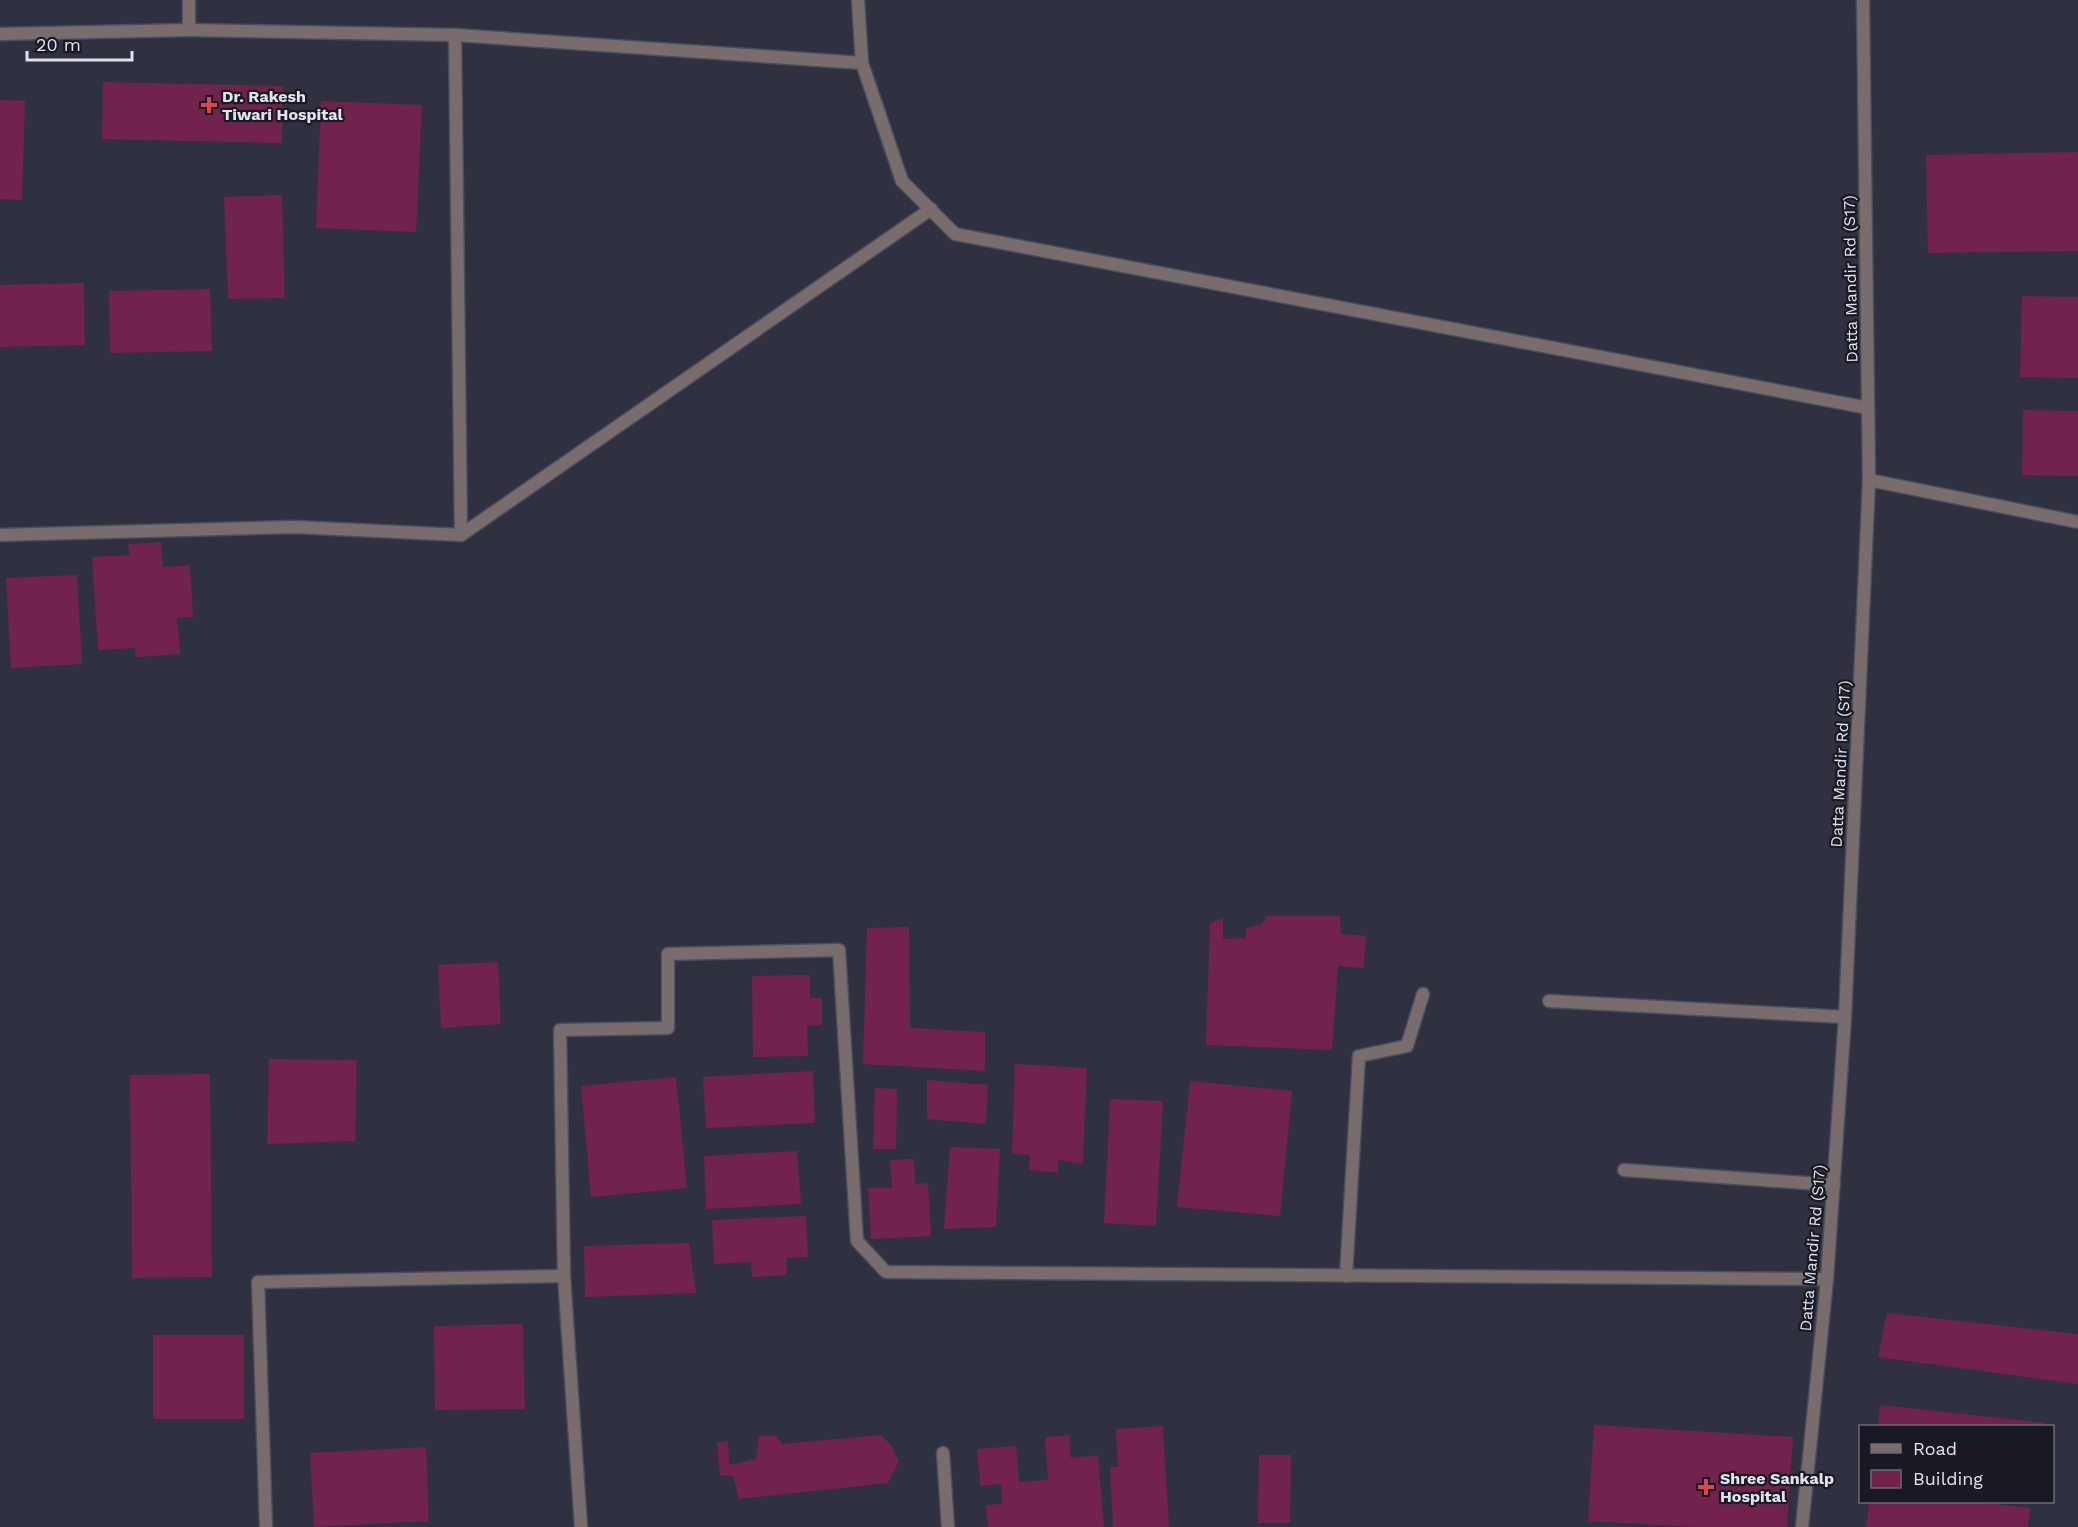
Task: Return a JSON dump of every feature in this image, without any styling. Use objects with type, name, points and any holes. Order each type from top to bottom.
[{"type":"street","points":[[189,0],[189,30]]},
{"type":"street","points":[[858,0],[862,63],[903,181],[955,234],[1868,408]]},
{"type":"street","name":"Datta Mandir Rd (S17)","points":[[1802,1527],[1827,1279],[1845,1017],[1869,480],[1863,0]]},
{"type":"street","points":[[0,34],[189,30],[455,36],[862,63]]},
{"type":"street","points":[[455,36],[461,535]]},
{"type":"street","points":[[0,535],[294,527],[461,535],[931,209]]},
{"type":"street","points":[[1869,480],[2078,522]]},
{"type":"street","points":[[580,1527],[564,1276],[560,1030],[668,1028],[668,954],[839,950],[857,1241],[886,1272],[1827,1279]]},
{"type":"street","points":[[1346,1276],[1359,1056],[1407,1046],[1423,994]]},
{"type":"street","points":[[1549,1001],[1845,1017]]},
{"type":"street","points":[[1624,1170],[1833,1185]]},
{"type":"street","points":[[266,1527],[258,1282],[564,1276]]},
{"type":"street","points":[[943,1453],[948,1527]]},
{"type":"building","points":[[103,82],[283,86],[282,143],[102,139]]},
{"type":"building","points":[[0,100],[25,101],[22,200],[0,199]]},
{"type":"building","points":[[321,101],[422,105],[416,232],[316,228]]},
{"type":"building","points":[[2078,152],[2078,251],[1928,253],[1926,155]]},
{"type":"building","points":[[282,195],[285,298],[228,299],[224,197]]},
{"type":"building","points":[[84,283],[85,345],[0,347],[0,285]]},
{"type":"building","points":[[210,289],[212,351],[110,353],[109,291]]},
{"type":"building","points":[[2022,296],[2078,297],[2078,378],[2020,377]]},
{"type":"building","points":[[2023,410],[2078,411],[2078,476],[2022,475]]},
{"type":"building","points":[[161,542],[163,567],[190,565],[193,617],[177,618],[180,654],[136,657],[135,648],[98,650],[92,557],[130,555],[128,544]]},
{"type":"building","points":[[77,575],[82,664],[11,668],[6,578]]},
{"type":"building","points":[[1267,916],[1340,916],[1341,934],[1366,936],[1364,968],[1338,966],[1332,1050],[1206,1045],[1210,923],[1223,918],[1223,939],[1246,938],[1246,928],[1262,924]]},
{"type":"building","points":[[909,927],[910,1028],[985,1032],[985,1071],[863,1064],[867,928]]},
{"type":"building","points":[[498,962],[501,1024],[441,1028],[438,965]]},
{"type":"building","points":[[810,975],[810,998],[822,998],[822,1025],[807,1026],[808,1056],[753,1057],[752,976]]},
{"type":"building","points":[[269,1059],[357,1060],[355,1141],[267,1144]]},
{"type":"building","points":[[1015,1064],[1087,1068],[1083,1164],[1058,1160],[1058,1173],[1029,1170],[1030,1155],[1012,1154]]},
{"type":"building","points":[[813,1071],[815,1123],[706,1128],[703,1077]]},
{"type":"building","points":[[210,1074],[212,1277],[132,1278],[130,1075]]},
{"type":"building","points":[[676,1077],[687,1188],[591,1197],[581,1086]]},
{"type":"building","points":[[927,1080],[988,1085],[986,1124],[927,1119]]},
{"type":"building","points":[[1190,1081],[1292,1091],[1280,1216],[1177,1207]]},
{"type":"building","points":[[875,1088],[897,1089],[896,1149],[873,1149]]},
{"type":"building","points":[[1110,1099],[1163,1101],[1156,1226],[1104,1223]]},
{"type":"building","points":[[950,1147],[1000,1149],[996,1227],[944,1229]]},
{"type":"building","points":[[797,1151],[801,1204],[706,1209],[704,1156]]},
{"type":"building","points":[[914,1159],[915,1184],[928,1183],[931,1236],[871,1239],[868,1188],[892,1188],[890,1160]]},
{"type":"building","points":[[806,1216],[808,1257],[786,1258],[787,1275],[752,1277],[751,1262],[714,1264],[712,1220]]},
{"type":"building","points":[[689,1243],[696,1293],[585,1297],[584,1246]]},
{"type":"building","points":[[1887,1313],[2078,1334],[2078,1384],[1878,1357]]},
{"type":"building","points":[[523,1324],[525,1409],[435,1410],[434,1326]]},
{"type":"building","points":[[153,1335],[244,1335],[244,1419],[153,1419]]},
{"type":"building","points":[[1880,1405],[2045,1423],[2045,1425],[1878,1425]]},
{"type":"building","points":[[1594,1425],[1793,1437],[1787,1527],[1697,1527],[1588,1521]]},
{"type":"building","points":[[1163,1426],[1169,1527],[1113,1527],[1110,1467],[1118,1467],[1116,1429]]},
{"type":"building","points":[[881,1435],[891,1445],[899,1461],[888,1483],[739,1499],[733,1476],[720,1475],[717,1443],[728,1441],[729,1465],[756,1459],[759,1436],[777,1436],[782,1444]]},
{"type":"building","points":[[1069,1435],[1071,1458],[1098,1455],[1104,1527],[988,1527],[986,1505],[1002,1504],[1001,1484],[980,1486],[977,1449],[1016,1446],[1019,1482],[1048,1480],[1045,1437]]},
{"type":"building","points":[[426,1447],[429,1521],[314,1527],[310,1453]]},
{"type":"building","points":[[1259,1455],[1291,1455],[1290,1523],[1258,1523]]},
{"type":"building","points":[[1869,1503],[1984,1503],[2030,1508],[2028,1527],[1866,1527]]},
{"type":"place","name":"Dr. Rakesh Tiwari Hospital","points":[[209,105]]},
{"type":"place","name":"Shree Sankalp Hospital","points":[[1706,1487]]}]
